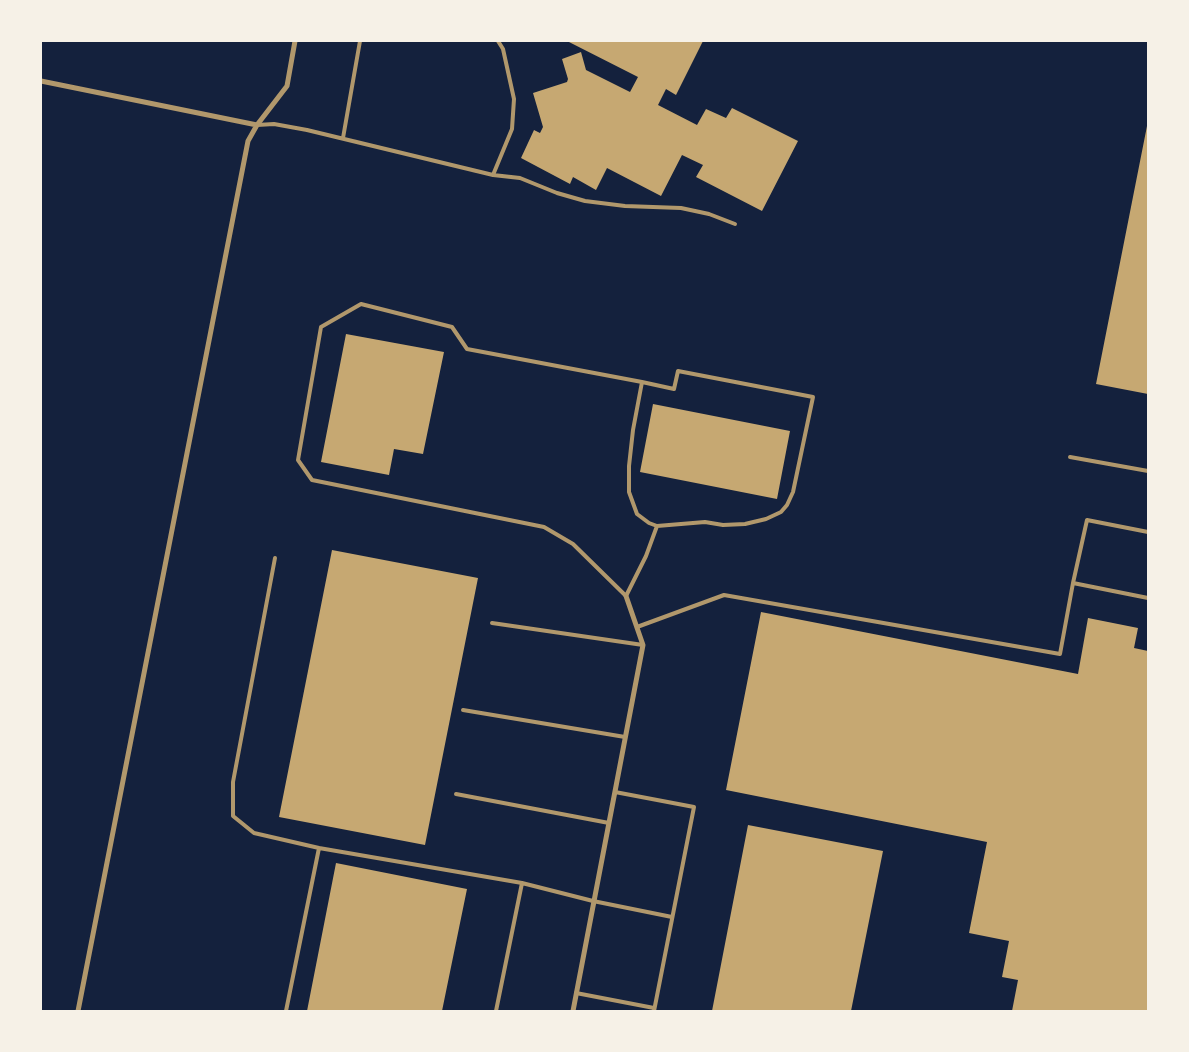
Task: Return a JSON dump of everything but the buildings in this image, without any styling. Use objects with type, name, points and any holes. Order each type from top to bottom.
[{"type":"street","points":[[78,1011],[248,142],[257,125],[287,86],[296,41]]},
{"type":"street","points":[[41,81],[257,125]]},
{"type":"street","points":[[572,1011],[643,645],[626,596]]},
{"type":"lane","points":[[343,138],[360,41]]},
{"type":"lane","points":[[493,175],[512,129],[514,99],[503,49],[498,41]]},
{"type":"lane","points":[[257,125],[274,124],[343,138],[493,175],[520,178],[557,193],[585,201],[625,206],[681,208],[709,214],[735,224]]},
{"type":"lane","points":[[642,382],[633,430],[629,466],[629,492],[637,514],[649,523],[657,526],[705,522],[723,525],[745,524],[766,519],[781,512],[788,505],[793,492],[813,397],[678,371],[674,389],[642,382],[467,349],[452,327],[361,304],[321,327],[298,460],[312,480],[544,527],[574,544],[626,596],[646,556],[657,526]]},
{"type":"lane","points":[[1070,457],[1148,472]]},
{"type":"lane","points":[[637,627],[724,595],[1060,654],[1087,520],[1148,532]]},
{"type":"lane","points":[[275,558],[233,782],[233,816],[254,833],[319,848],[522,883],[593,902],[672,917]]},
{"type":"lane","points":[[1073,583],[1148,598]]},
{"type":"lane","points":[[492,623],[643,645]]},
{"type":"lane","points":[[463,710],[625,737]]},
{"type":"lane","points":[[576,993],[654,1010],[694,807],[615,792]]},
{"type":"lane","points":[[456,794],[609,824]]},
{"type":"lane","points":[[286,1011],[319,848]]},
{"type":"lane","points":[[496,1011],[522,883]]}]
